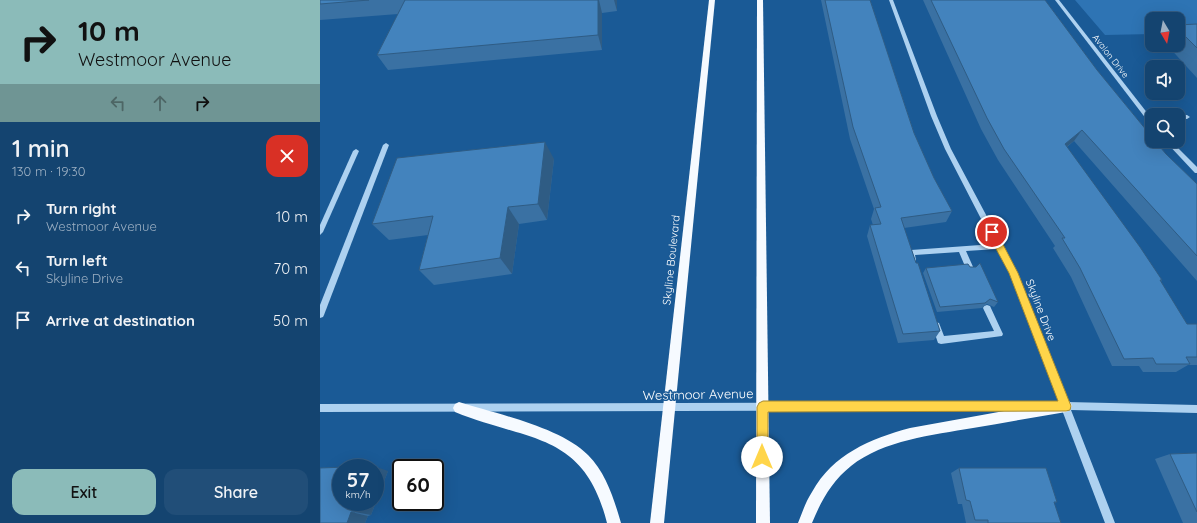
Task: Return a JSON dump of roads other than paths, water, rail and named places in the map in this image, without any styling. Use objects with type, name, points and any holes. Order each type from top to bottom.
[{"type":"main road","name":"Skyline Boulevard","points":[[657,523],[712,0]]},
{"type":"main road","points":[[760,0],[763,523]]},
{"type":"main road","points":[[805,523],[811,505],[819,490],[829,478],[855,456],[870,446],[905,434],[1066,406]]},
{"type":"main road","points":[[459,408],[547,436],[572,449],[583,458],[595,473],[607,498],[614,523]]},
{"type":"street","name":"Skyline Drive","points":[[890,0],[945,142],[1013,273],[1066,406],[1110,523]]},
{"type":"street","name":"Avalon Drive","points":[[1056,0],[1145,112]]},
{"type":"street","points":[[320,315],[386,146]]},
{"type":"street","points":[[1175,148],[1197,171]]},
{"type":"street","points":[[320,232],[356,151]]},
{"type":"street","points":[[916,268],[911,253],[999,246]]},
{"type":"street","points":[[961,249],[970,269]]},
{"type":"street","points":[[933,318],[941,340],[999,334],[987,308]]},
{"type":"street","name":"Westmoor Avenue","points":[[320,408],[1066,406],[1197,409]]}]
